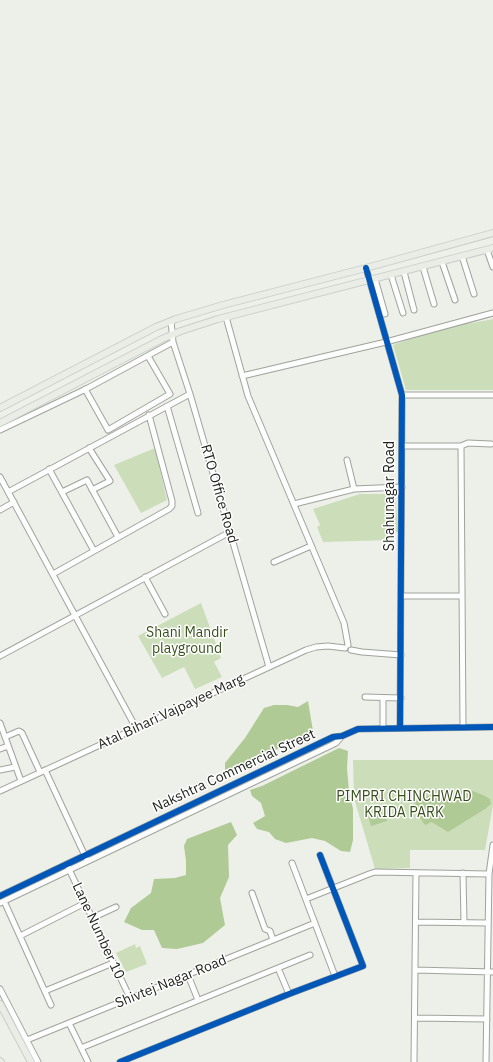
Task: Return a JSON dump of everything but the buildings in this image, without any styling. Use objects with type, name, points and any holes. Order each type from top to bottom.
[{"type":"main road","points":[[0,408],[171,321],[215,307],[493,233]]},
{"type":"main road","points":[[0,423],[172,334],[226,317],[490,249]]},
{"type":"main road","points":[[0,1004],[31,1062]]},
{"type":"street","points":[[490,249],[493,267]]},
{"type":"street","points":[[462,256],[474,294]]},
{"type":"street","points":[[442,262],[455,300]]},
{"type":"street","points":[[423,267],[434,304]]},
{"type":"street","name":"Shahunagar Road","points":[[366,268],[372,280],[386,342],[402,395],[400,728]]},
{"type":"street","points":[[404,272],[414,310]]},
{"type":"street","points":[[391,275],[403,313]]},
{"type":"street","points":[[372,280],[385,314]]},
{"type":"street","points":[[242,376],[386,342],[493,313]]},
{"type":"street","points":[[226,317],[248,396],[344,623],[346,647],[351,646],[351,650],[362,652],[401,655]]},
{"type":"street","name":"RTO Office Road","points":[[171,321],[173,342],[190,394],[269,667]]},
{"type":"street","points":[[0,430],[85,389],[173,342]]},
{"type":"street","points":[[85,389],[108,430],[170,394],[148,356]]},
{"type":"street","points":[[8,492],[190,394]]},
{"type":"street","points":[[402,395],[493,395]]},
{"type":"street","points":[[167,406],[198,513]]},
{"type":"street","points":[[53,574],[172,506],[172,501],[149,415]]},
{"type":"street","points":[[402,446],[461,446],[468,443],[491,444]]},
{"type":"street","points":[[461,446],[464,727]]},
{"type":"street","points":[[89,448],[110,481],[92,490]]},
{"type":"street","points":[[347,460],[354,489]]},
{"type":"street","points":[[50,469],[94,551]]},
{"type":"street","points":[[0,477],[136,728]]},
{"type":"street","points":[[62,492],[87,480],[118,537]]},
{"type":"street","points":[[294,504],[354,489],[402,486]]},
{"type":"street","points":[[0,510],[14,502]]},
{"type":"street","points":[[0,656],[230,532]]},
{"type":"street","points":[[274,562],[311,546]]},
{"type":"street","points":[[145,577],[165,614]]},
{"type":"street","points":[[401,596],[462,596]]},
{"type":"street","name":"Atal Bihari Vajpayee Marg","points":[[0,791],[306,650],[328,646],[346,647]]},
{"type":"street","points":[[365,697],[401,698]]},
{"type":"street","points":[[382,728],[384,698]]},
{"type":"street","points":[[0,726],[21,781]]},
{"type":"street","name":"Nakshtra Commercial Street","points":[[0,896],[333,738],[358,729],[493,727]]},
{"type":"street","points":[[5,737],[19,731],[22,733],[43,771],[88,861]]},
{"type":"street","name":"Nakshtra Commercial Street","points":[[2,902],[336,743],[342,736]]},
{"type":"street","points":[[0,749],[8,746]]},
{"type":"street","points":[[0,767],[15,765]]},
{"type":"street","points":[[0,770],[15,765]]},
{"type":"street","points":[[486,1062],[491,935],[488,923],[491,908],[490,877],[493,845]]},
{"type":"street","points":[[120,1062],[363,966],[320,855]]},
{"type":"street","points":[[292,863],[335,976]]},
{"type":"street","name":"Lane Number 10","points":[[67,864],[130,998]]},
{"type":"street","points":[[306,899],[375,872],[463,873],[490,877]]},
{"type":"street","points":[[414,1062],[416,873]]},
{"type":"street","points":[[463,873],[464,923]]},
{"type":"street","points":[[252,894],[265,929],[270,931],[273,940]]},
{"type":"street","points":[[2,902],[20,936],[51,1004]]},
{"type":"street","points":[[20,936],[85,903]]},
{"type":"street","points":[[92,918],[116,907]]},
{"type":"street","points":[[416,922],[488,923]]},
{"type":"street","name":"Shivtej Nagar Road","points":[[27,1040],[315,923]]},
{"type":"street","points":[[81,1048],[310,955]]},
{"type":"street","points":[[45,991],[113,963]]},
{"type":"street","points":[[278,968],[289,994]]},
{"type":"street","points":[[415,970],[490,972]]},
{"type":"street","points":[[188,975],[198,1000]]},
{"type":"street","points":[[0,989],[38,1062]]},
{"type":"street","points":[[415,1018],[487,1019]]},
{"type":"street","points":[[69,1023],[88,1062]]},
{"type":"green space","points":[[493,319],[493,390],[406,390],[393,345],[450,325]]},
{"type":"green space","points":[[155,448],[167,500],[141,513],[114,465]]},
{"type":"green space","points":[[360,494],[394,495],[396,499],[398,532],[392,532],[392,540],[323,542],[317,527],[320,525],[313,509]]},
{"type":"green space","name":"Shani Mandir playground","points":[[201,603],[221,658],[214,662],[222,677],[195,689],[184,667],[162,678],[138,636]]},
{"type":"green space","name":"PIMPRI CHINCHWAD KRIDA PARK","points":[[353,760],[493,760],[493,805],[485,850],[410,850],[410,868],[375,869],[354,798]]},
{"type":"green space","points":[[135,944],[136,948],[140,946],[147,964],[126,972],[116,953]]},
{"type":"shaded area","points":[[308,701],[313,731],[225,776],[225,763],[245,738],[264,708],[274,705],[298,707]]},
{"type":"shaded area","points":[[339,748],[348,751],[347,768],[349,791],[353,809],[353,840],[350,852],[341,851],[325,841],[312,838],[286,843],[275,839],[269,832],[257,829],[253,823],[265,816],[261,803],[252,796],[250,790],[262,786]]},
{"type":"shaded area","points":[[473,791],[485,796],[490,799],[491,804],[448,832],[431,822],[426,825],[424,824],[415,809],[418,807],[413,802],[424,797],[435,794]]},
{"type":"shaded area","points":[[384,811],[387,821],[371,826],[368,816]]},
{"type":"shaded area","points":[[231,822],[237,835],[228,845],[229,877],[220,898],[225,925],[203,943],[177,949],[162,948],[154,930],[142,930],[124,922],[131,908],[151,893],[154,879],[175,878],[186,875],[184,846],[187,839]]},
{"type":"cycle path","points":[[366,268],[402,395],[400,728]]},
{"type":"cycle path","points":[[0,896],[333,737],[342,736],[358,729],[493,727]]},
{"type":"cycle path","points":[[120,1062],[363,966],[320,855]]}]
